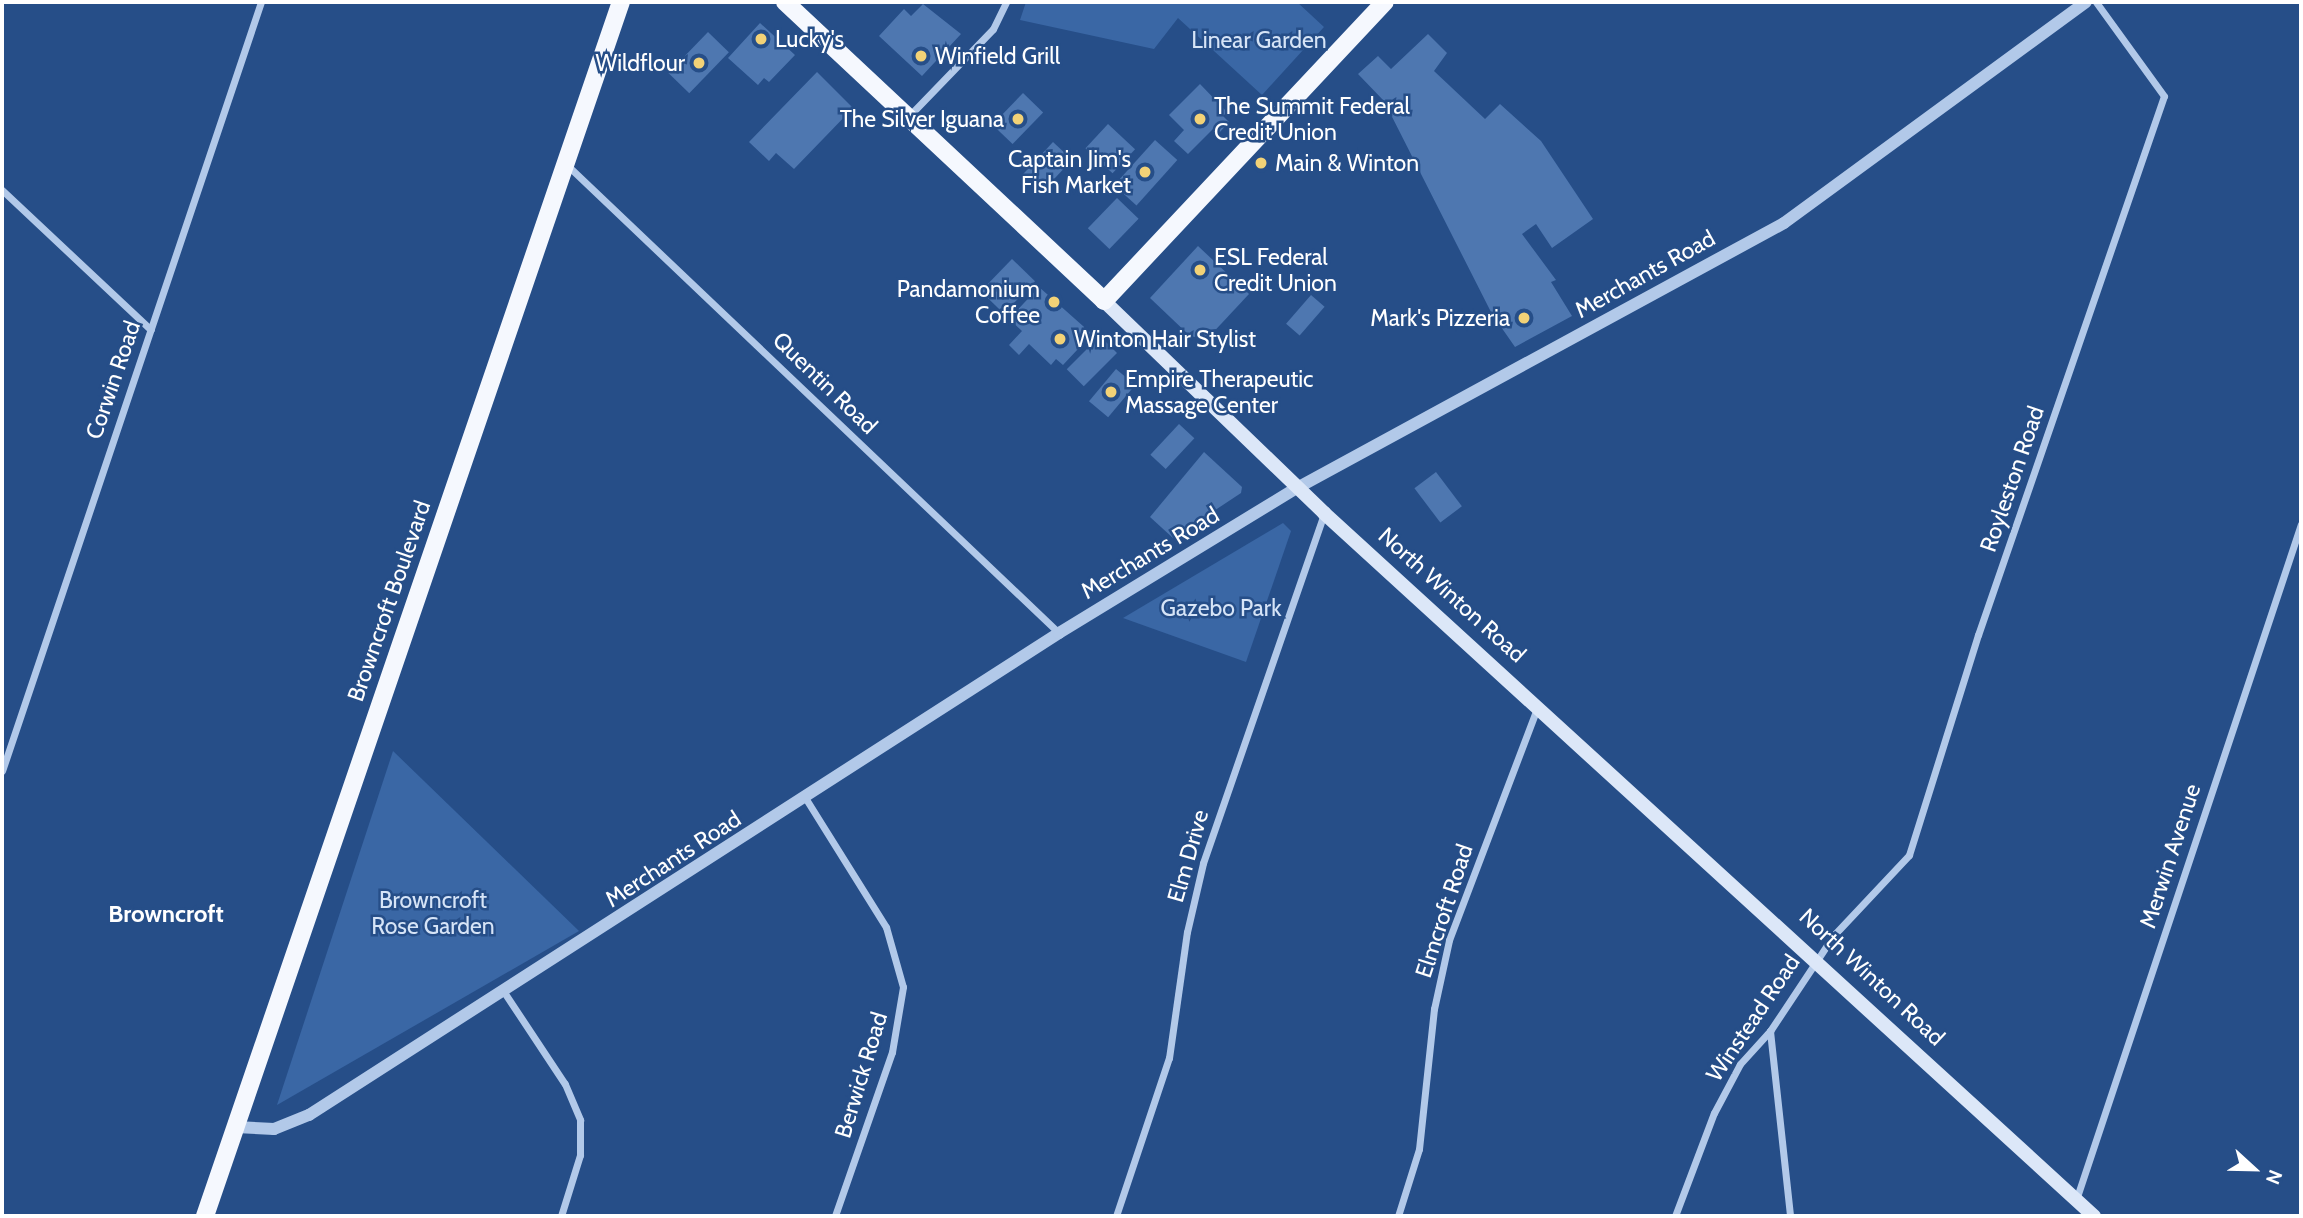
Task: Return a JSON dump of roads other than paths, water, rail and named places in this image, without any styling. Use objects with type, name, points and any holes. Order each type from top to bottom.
[{"type":"main road","name":"Browncroft Boulevard","points":[[205,1216],[621,2]]},
{"type":"main road","name":"North Winton Road","points":[[785,2],[1104,301],[1297,488],[1816,958],[2094,1216]]},
{"type":"main road","points":[[1104,301],[1385,2]]},
{"type":"street","name":"Corwin Road","points":[[2,771],[261,2]]},
{"type":"street","points":[[908,117],[992,29],[1006,2]]},
{"type":"street","name":"Merchants Road","points":[[236,1127],[264,1131],[298,1121],[806,799],[1059,633],[1297,488],[1784,223],[2086,2]]},
{"type":"street","name":"Royleston Road","points":[[1816,958],[1909,855],[1978,635],[2164,96],[2096,2]]},
{"type":"street","name":"Quentin Road","points":[[564,162],[1059,633]]},
{"type":"street","points":[[2,190],[151,330]]},
{"type":"street","name":"Elm Drive","points":[[1116,1216],[1170,1058],[1187,932],[1203,863],[1324,513]]},
{"type":"street","name":"Merwin Avenue","points":[[2076,1200],[2299,537],[2301,524]]},
{"type":"street","name":"Elmcroft Road","points":[[1398,1216],[1419,1149],[1434,1009],[1449,940],[1538,706]]},
{"type":"street","name":"Berwick Road","points":[[806,799],[886,927],[903,987],[892,1052],[835,1216]]},
{"type":"street","name":"Winstead Road","points":[[1675,1216],[1714,1113],[1740,1064],[1770,1031],[1816,958]]},
{"type":"street","points":[[504,992],[565,1084],[580,1120],[580,1155],[561,1216]]},
{"type":"street","points":[[1770,1031],[1790,1216]]},
{"type":"place","name":"Lucky's","points":[[761,39]]},
{"type":"place","name":"Winfield Grill","points":[[921,56]]},
{"type":"place","name":"Wildflour","points":[[699,63]]},
{"type":"place","name":"The Silver Iguana","points":[[1018,119]]},
{"type":"place","name":"The Summit Federal Credit Union","points":[[1200,119]]},
{"type":"place","name":"Main & Winton","points":[[1261,163]]},
{"type":"place","name":"Captain Jim's Fish Market","points":[[1145,172]]},
{"type":"place","name":"ESL Federal Credit Union","points":[[1200,270]]},
{"type":"place","name":"Pandamonium Coffee","points":[[1054,302]]},
{"type":"place","name":"Mark's Pizzeria","points":[[1524,318]]},
{"type":"place","name":"Winton Hair Stylist","points":[[1060,339]]},
{"type":"place","name":"Empire Therapeutic Massage Center","points":[[1111,392]]},
{"type":"district","name":"Browncroft","points":[[166,914]]},
{"type":"park label","name":"Linear Garden","points":[[1259,40]]},
{"type":"park label","name":"Gazebo Park","points":[[1221,608]]},
{"type":"park label","name":"Browncroft Rose Garden","points":[[433,913]]}]
